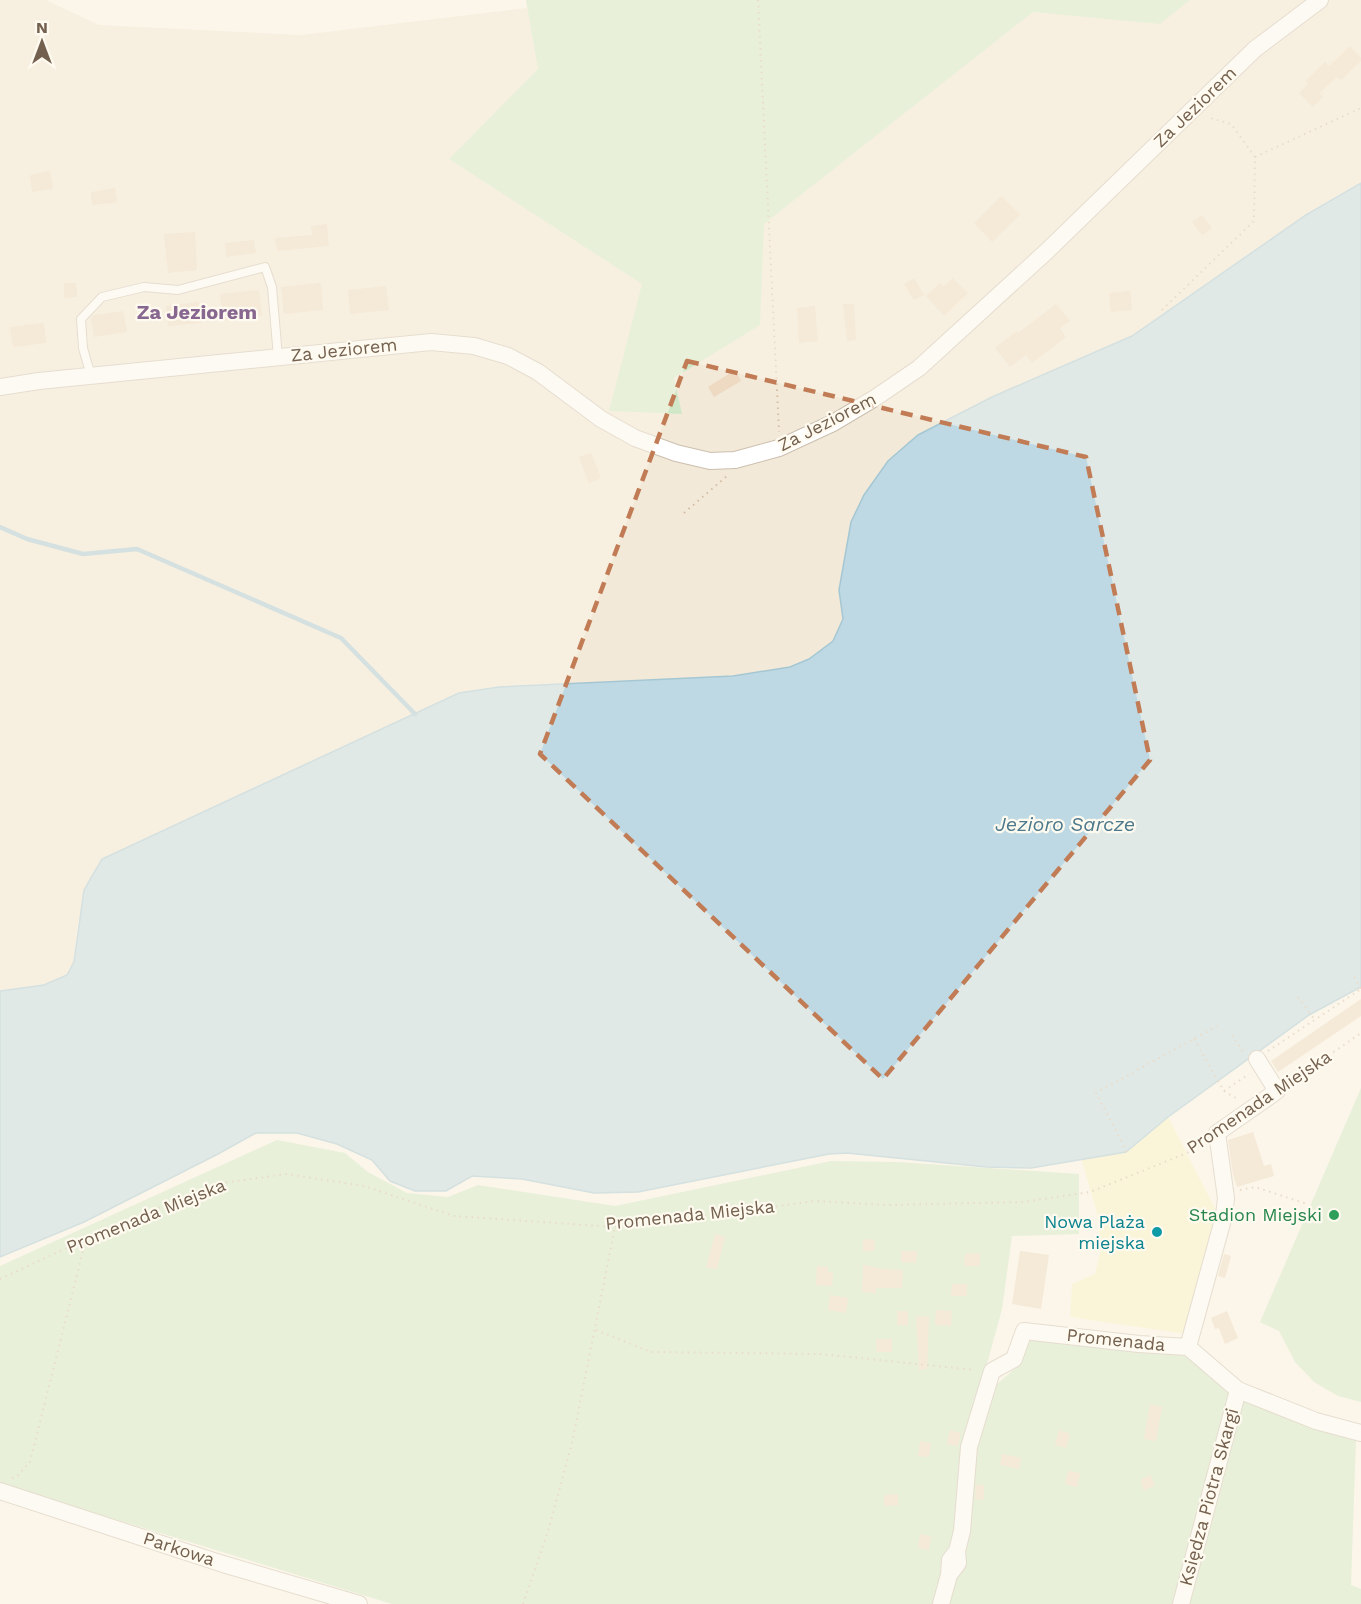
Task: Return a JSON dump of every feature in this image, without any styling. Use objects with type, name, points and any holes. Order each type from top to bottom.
[{"type":"street","name":"Za Jeziorem","points":[[0,387],[431,342],[474,346],[508,356],[538,372],[602,419],[635,438],[676,453],[710,460],[735,460],[779,448],[850,413],[919,368],[1047,250],[1255,49],[1320,0]]},
{"type":"street","points":[[1259,1062],[1277,1091]]},
{"type":"street","name":"Promenada Miejska","points":[[1217,1132],[1277,1091]]},
{"type":"street","name":"Promenada","points":[[992,1371],[1014,1359],[1024,1331],[1188,1347],[1224,1216],[1225,1193],[1217,1132]]},
{"type":"street","name":"Księdza Piotra Skargi","points":[[1188,1347],[1238,1390],[1316,1421],[1361,1433]]},
{"type":"street","points":[[942,1604],[949,1575],[958,1563],[957,1551],[962,1531],[969,1447],[992,1371]]},
{"type":"street","name":"Księdza Piotra Skargi","points":[[1181,1604],[1238,1390]]},
{"type":"street","name":"Parkowa","points":[[4,1485],[223,1564],[359,1604]]},
{"type":"lane","points":[[91,376],[84,348],[81,319],[102,297],[144,287],[178,290],[265,267],[272,287],[278,357]]},
{"type":"path","points":[[758,0],[779,448]]},
{"type":"path","points":[[1255,157],[1361,108]]},
{"type":"path","points":[[1162,310],[1254,221],[1255,157],[1231,124],[1190,111]]},
{"type":"path","points":[[684,513],[726,477],[735,460]]},
{"type":"path","points":[[1224,1091],[1315,1019],[1361,989],[1354,977]]},
{"type":"path","points":[[1298,997],[1315,1019]]},
{"type":"path","points":[[1127,1152],[1096,1093],[1217,1026]]},
{"type":"path","name":"Promenada Miejska","points":[[1277,1091],[1361,1033]]},
{"type":"path","points":[[1194,1039],[1224,1091],[1242,1101]]},
{"type":"path","name":"Promenada Miejska","points":[[0,1279],[86,1239],[222,1183],[286,1174],[364,1186],[454,1216],[615,1227],[814,1201],[887,1205],[1023,1202],[1090,1191],[1187,1153],[1217,1132]]},
{"type":"path","points":[[1225,1193],[1255,1187],[1307,1204]]},
{"type":"path","points":[[523,1604],[549,1528],[572,1443],[615,1227]]},
{"type":"path","points":[[4,1485],[16,1477],[30,1462],[86,1239]]},
{"type":"path","points":[[596,1330],[651,1352],[821,1354],[992,1371]]},
{"type":"highlighted area","points":[[687,361],[1086,457],[1150,760],[883,1079],[540,754]]},
{"type":"shaded area","name":"Za Jeziorem","points":[[0,0],[46,0],[99,25],[301,35],[527,8],[526,0],[1361,0],[1361,183],[1306,215],[1132,336],[1118,343],[839,590],[844,619],[833,641],[809,659],[790,667],[733,676],[499,687],[78,921],[74,962],[66,975],[44,985],[0,990]]},
{"type":"green space","points":[[526,0],[1190,0],[1160,24],[1033,12],[764,224],[760,325],[674,378],[682,414],[609,411],[642,284],[449,159],[538,69]]},
{"type":"green space","name":"Stadion Miejski","points":[[1361,1088],[1361,1402],[1338,1396],[1314,1382],[1295,1362],[1279,1331],[1260,1322]]},
{"type":"green space","points":[[277,1140],[345,1153],[368,1172],[407,1193],[448,1197],[478,1185],[615,1206],[831,1161],[898,1162],[1079,1174],[1079,1234],[1012,1236],[1002,1309],[984,1375],[996,1385],[1020,1364],[1027,1339],[1187,1356],[1226,1391],[1300,1424],[1356,1439],[1351,1585],[1361,1589],[1361,1604],[392,1604],[0,1484],[0,1266]]},
{"type":"sand","name":"Nowa Plaża miejska","points":[[1168,1117],[1219,1216],[1186,1334],[1070,1317],[1072,1284],[1095,1274],[1101,1249],[1097,1213],[1081,1158],[1126,1152]]},
{"type":"water","name":"Jezioro Sarcze","points":[[1361,183],[1361,987],[1309,1015],[1168,1117],[1126,1152],[1031,1168],[986,1167],[847,1153],[829,1154],[638,1192],[594,1193],[522,1179],[472,1176],[446,1191],[415,1191],[390,1181],[372,1160],[337,1144],[297,1133],[256,1133],[84,1222],[0,1257],[0,991],[44,985],[67,975],[74,962],[84,890],[102,859],[459,693],[499,687],[733,676],[790,667],[809,659],[833,641],[843,619],[839,590],[851,522],[864,495],[888,461],[918,435],[992,397],[1132,336],[1306,215]]},
{"type":"building","points":[[1350,46],[1361,61],[1341,80],[1337,77],[1319,93],[1323,97],[1313,107],[1299,93],[1308,84],[1306,81],[1325,62],[1329,66]]},
{"type":"building","points":[[50,171],[53,189],[32,192],[30,175]]},
{"type":"building","points":[[115,188],[117,202],[92,205],[91,192]]},
{"type":"building","points":[[1001,196],[1020,215],[992,242],[974,223]]},
{"type":"building","points":[[1202,215],[1212,228],[1202,235],[1192,222]]},
{"type":"building","points":[[327,224],[329,246],[277,251],[275,238],[312,235],[311,226]]},
{"type":"building","points":[[195,232],[197,270],[168,273],[164,234]]},
{"type":"building","points":[[254,240],[256,253],[226,257],[225,243]]},
{"type":"building","points":[[914,278],[924,295],[914,300],[904,284]]},
{"type":"building","points":[[953,278],[968,293],[944,316],[926,296],[940,283],[944,286]]},
{"type":"building","points":[[64,283],[76,283],[77,297],[64,298]]},
{"type":"building","points":[[321,283],[323,310],[284,314],[281,287]]},
{"type":"building","points":[[386,286],[389,310],[350,314],[348,290]]},
{"type":"building","points":[[259,290],[262,316],[223,321],[220,294]]},
{"type":"building","points":[[1130,291],[1132,310],[1111,312],[1109,293]]},
{"type":"building","points":[[199,302],[201,323],[168,326],[166,306]]},
{"type":"building","points":[[843,304],[854,304],[856,340],[847,341]]},
{"type":"building","points":[[1056,304],[1070,321],[1060,328],[1066,337],[1032,363],[1026,355],[1010,367],[995,348]]},
{"type":"building","points":[[815,306],[818,341],[799,343],[797,308]]},
{"type":"building","points":[[123,311],[127,332],[94,337],[91,318],[94,315]]},
{"type":"building","points":[[44,323],[46,343],[13,347],[10,327]]},
{"type":"building","points":[[735,370],[741,381],[714,397],[708,387]]},
{"type":"building","points":[[591,453],[601,478],[589,483],[579,457]]},
{"type":"building","points":[[1361,999],[1361,1016],[1278,1072],[1271,1061]]},
{"type":"building","points":[[1253,1132],[1264,1166],[1271,1164],[1274,1176],[1237,1187],[1228,1140]]},
{"type":"building","points":[[715,1234],[725,1237],[717,1269],[706,1267]]},
{"type":"building","points":[[863,1239],[875,1240],[874,1251],[863,1251]]},
{"type":"building","points":[[901,1251],[917,1251],[916,1263],[901,1262]]},
{"type":"building","points":[[1020,1251],[1049,1255],[1041,1309],[1012,1304]]},
{"type":"building","points":[[980,1253],[980,1266],[964,1266],[965,1254]]},
{"type":"building","points":[[1224,1254],[1231,1256],[1225,1278],[1218,1276]]},
{"type":"building","points":[[863,1265],[903,1270],[902,1288],[876,1288],[876,1293],[862,1292]]},
{"type":"building","points":[[817,1266],[828,1267],[828,1272],[833,1272],[832,1286],[816,1285]]},
{"type":"building","points":[[952,1284],[967,1284],[967,1296],[951,1296]]},
{"type":"building","points":[[830,1295],[848,1298],[846,1313],[828,1310]]},
{"type":"building","points":[[936,1310],[952,1311],[951,1326],[935,1325]]},
{"type":"building","points":[[897,1311],[908,1311],[908,1325],[897,1325]]},
{"type":"building","points":[[1227,1311],[1238,1338],[1225,1344],[1219,1328],[1215,1329],[1211,1318]]},
{"type":"building","points":[[916,1316],[929,1317],[927,1369],[919,1370]]},
{"type":"building","points":[[876,1339],[892,1339],[892,1352],[877,1352]]},
{"type":"building","points":[[1150,1404],[1162,1407],[1156,1441],[1144,1439]]},
{"type":"building","points":[[950,1430],[961,1433],[958,1446],[947,1444]]},
{"type":"building","points":[[1059,1430],[1070,1434],[1066,1448],[1055,1445]]},
{"type":"building","points":[[920,1441],[931,1443],[929,1457],[918,1456]]},
{"type":"building","points":[[1002,1454],[1021,1458],[1019,1469],[1000,1465]]},
{"type":"building","points":[[1068,1471],[1080,1473],[1077,1487],[1065,1484]]},
{"type":"building","points":[[1150,1475],[1155,1485],[1144,1491],[1142,1479]]},
{"type":"building","points":[[976,1485],[984,1485],[984,1500],[975,1499]]},
{"type":"building","points":[[898,1494],[898,1505],[884,1506],[884,1495]]},
{"type":"building","points":[[920,1534],[931,1536],[929,1550],[918,1548]]},
{"type":"waterway","points":[[0,527],[27,539],[83,554],[137,549],[341,638],[415,714]]},
{"type":"place","name":"Stadion Miejski","points":[[1334,1215]]},
{"type":"place","name":"Nowa Plaża miejska","points":[[1157,1232]]},
{"type":"district","name":"Za Jeziorem","points":[[197,312]]}]
